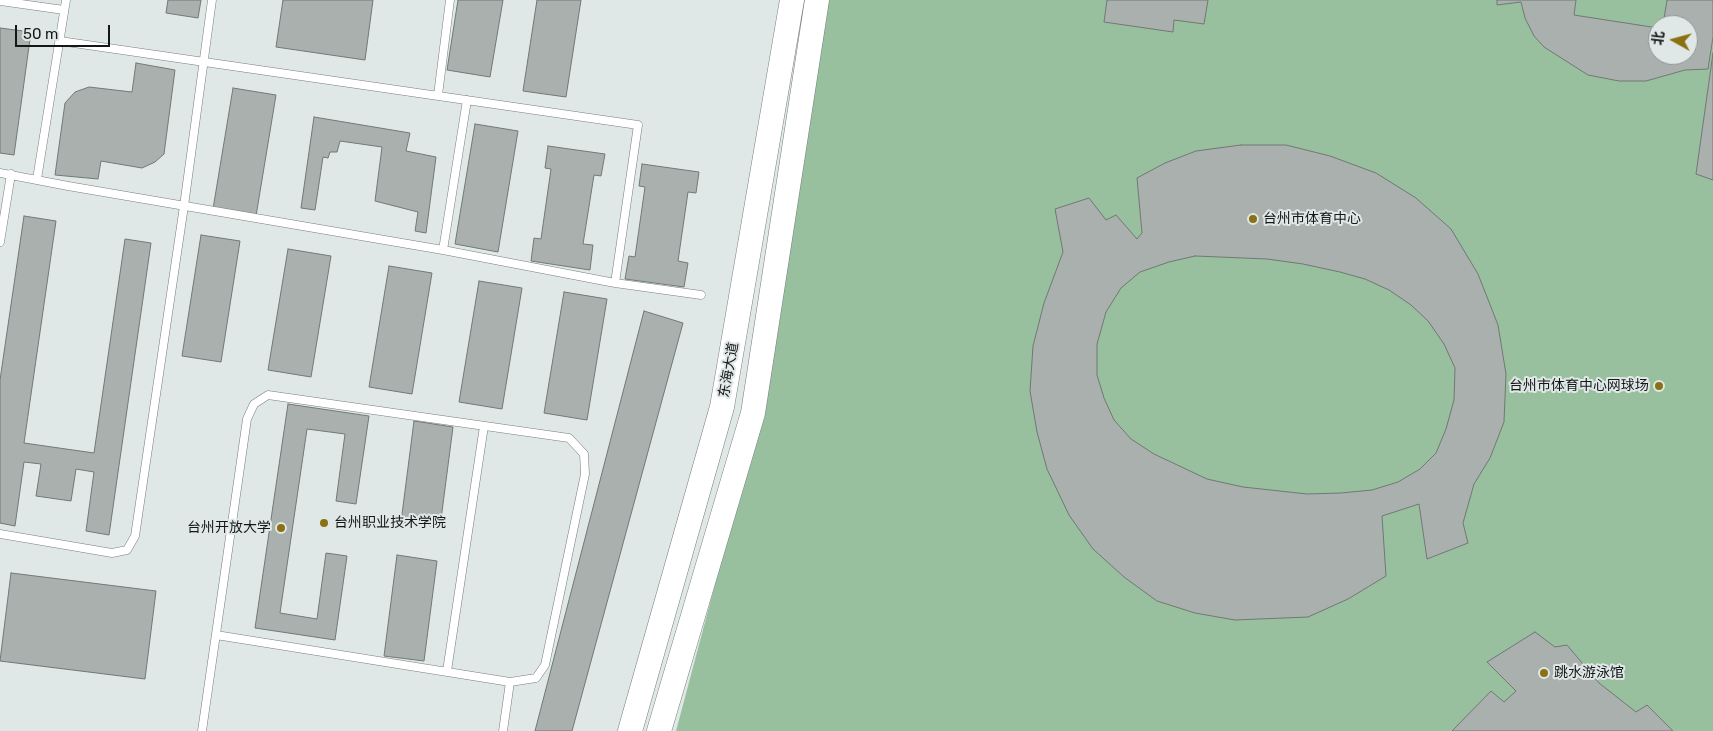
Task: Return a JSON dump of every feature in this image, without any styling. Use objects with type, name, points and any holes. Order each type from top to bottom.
[{"type":"main road","name":"东海大道","points":[[630,731],[722,407],[792,0]]},
{"type":"main road","points":[[659,731],[753,413],[817,0]]},
{"type":"lane","points":[[37,179],[66,0]]},
{"type":"lane","points":[[0,534],[112,553],[127,550],[135,536],[184,206],[212,0]]},
{"type":"lane","points":[[438,95],[450,0]]},
{"type":"lane","points":[[0,1],[64,10]]},
{"type":"lane","points":[[60,42],[638,124],[615,283]]},
{"type":"lane","points":[[443,250],[467,100]]},
{"type":"lane","points":[[0,173],[443,250],[615,283],[701,295]]},
{"type":"lane","points":[[0,242],[10,174]]},
{"type":"lane","points":[[202,731],[247,419],[254,404],[268,395],[569,438],[584,454],[585,474],[545,665],[536,678],[510,682],[216,635]]},
{"type":"lane","points":[[447,671],[484,426]]},
{"type":"lane","points":[[503,731],[510,682]]},
{"type":"green space","name":"台州市体育中心","points":[[826,0],[1713,0],[1713,731],[676,731],[769,382]]},
{"type":"building","points":[[168,0],[201,0],[198,18],[166,13]]},
{"type":"building","points":[[283,0],[373,0],[365,60],[276,47]]},
{"type":"building","points":[[458,0],[503,0],[490,77],[447,70]]},
{"type":"building","points":[[537,0],[581,0],[566,97],[523,91]]},
{"type":"building","points":[[1107,0],[1208,0],[1204,24],[1174,20],[1173,32],[1104,22]]},
{"type":"building","points":[[1497,0],[1576,0],[1574,15],[1648,26],[1648,65],[1698,65],[1698,15],[1665,15],[1667,0],[1713,0],[1713,37],[1708,69],[1685,70],[1646,81],[1619,81],[1588,75],[1544,47],[1534,36],[1525,18],[1521,2],[1497,5]]},
{"type":"building","points":[[0,28],[31,32],[14,155],[0,153]]},
{"type":"building","points":[[1713,53],[1713,180],[1696,174]]},
{"type":"building","points":[[136,63],[175,70],[164,154],[155,162],[142,168],[101,161],[98,179],[55,175],[65,103],[75,92],[89,87],[132,92]]},
{"type":"building","points":[[233,88],[276,95],[256,216],[213,209]]},
{"type":"building","points":[[314,117],[410,133],[406,151],[436,157],[426,233],[415,231],[418,212],[375,201],[382,147],[340,141],[337,152],[330,152],[328,158],[323,157],[315,210],[301,208]]},
{"type":"building","points":[[475,124],[518,131],[498,252],[455,244]]},
{"type":"building","name":"台州市体育中心","points":[[1241,145],[1286,145],[1330,156],[1376,173],[1416,198],[1451,229],[1478,274],[1498,325],[1506,374],[1504,422],[1490,458],[1474,484],[1463,523],[1468,543],[1427,559],[1419,504],[1382,516],[1386,576],[1348,599],[1308,617],[1235,620],[1195,613],[1157,601],[1124,577],[1093,549],[1069,515],[1047,469],[1037,432],[1030,391],[1033,346],[1044,303],[1063,252],[1055,209],[1089,198],[1106,220],[1116,215],[1137,239],[1142,233],[1137,178],[1165,163],[1196,151]],"holes":[[[1195,256],[1267,259],[1303,264],[1365,279],[1389,290],[1411,305],[1428,321],[1444,344],[1455,368],[1454,400],[1446,429],[1436,453],[1420,469],[1398,482],[1372,490],[1307,494],[1243,487],[1207,479],[1154,454],[1131,439],[1114,420],[1104,398],[1097,375],[1097,344],[1106,312],[1121,288],[1140,272],[1169,262]]]},
{"type":"building","points":[[548,146],[605,154],[601,176],[594,175],[583,244],[593,245],[590,270],[531,261],[534,238],[541,239],[551,169],[545,168]]},
{"type":"building","points":[[642,164],[699,172],[696,193],[688,192],[678,261],[688,263],[684,287],[625,279],[629,256],[635,257],[645,187],[639,186]]},
{"type":"building","points":[[24,216],[56,221],[24,443],[94,453],[125,239],[151,243],[109,535],[86,531],[94,472],[76,469],[71,501],[36,496],[41,464],[24,462],[15,526],[0,523],[0,380]]},
{"type":"building","points":[[201,235],[240,241],[221,362],[182,356]]},
{"type":"building","points":[[288,249],[331,256],[311,377],[268,370]]},
{"type":"building","points":[[389,266],[432,273],[412,394],[369,387]]},
{"type":"building","points":[[479,281],[522,288],[502,409],[459,402]]},
{"type":"building","points":[[564,292],[607,299],[587,420],[544,413]]},
{"type":"building","points":[[644,311],[683,323],[572,731],[535,731]]},
{"type":"building","name":"台州开放大学","points":[[288,404],[369,416],[356,504],[336,501],[345,434],[307,429],[280,613],[317,619],[326,553],[347,556],[335,640],[255,628]]},
{"type":"building","points":[[414,421],[453,427],[440,527],[401,522]]},
{"type":"building","points":[[397,555],[437,561],[424,661],[384,656]]},
{"type":"building","points":[[11,573],[156,591],[145,679],[0,661]]},
{"type":"building","name":"跳水游泳馆","points":[[1535,632],[1555,647],[1567,645],[1599,683],[1636,712],[1647,705],[1673,731],[1452,731],[1491,691],[1504,702],[1516,691],[1487,662]]},
{"type":"place","name":"台州市体育中心","points":[[1253,219]]},
{"type":"place","name":"台州市体育中心网球场","points":[[1659,386]]},
{"type":"place","name":"台州职业技术学院","points":[[324,523]]},
{"type":"place","name":"台州开放大学","points":[[281,528]]},
{"type":"place","name":"跳水游泳馆","points":[[1544,673]]}]
